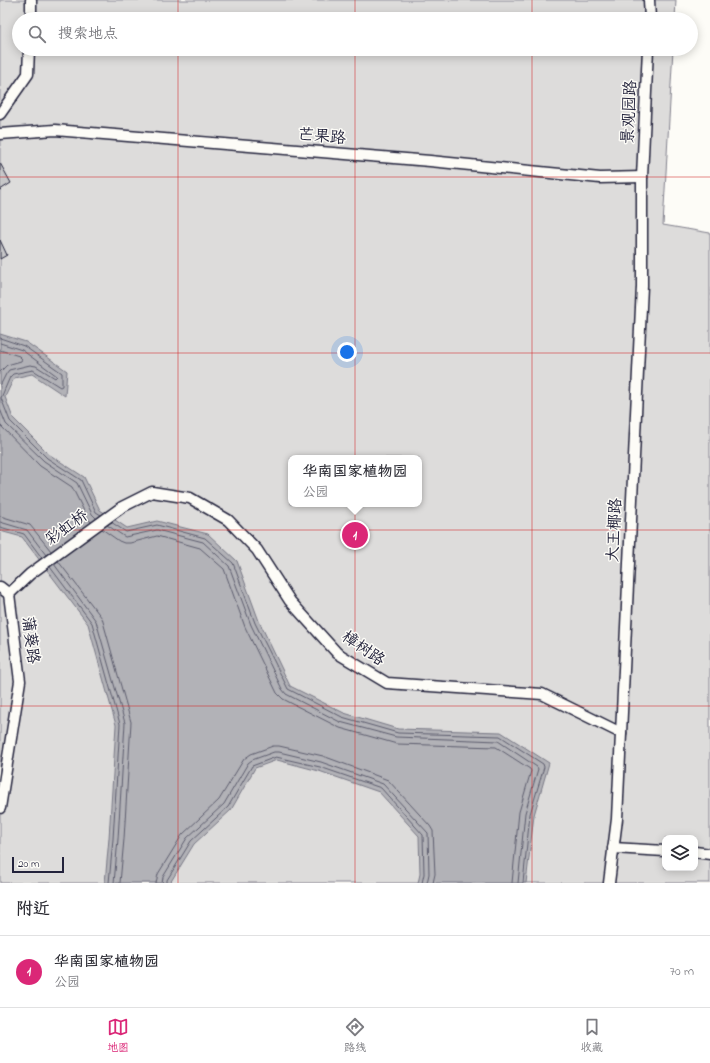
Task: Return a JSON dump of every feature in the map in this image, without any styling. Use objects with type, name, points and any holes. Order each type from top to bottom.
[{"type":"lane","points":[[30,12],[31,0]]},
{"type":"lane","points":[[649,0],[650,12]]},
{"type":"lane","points":[[0,114],[28,74],[29,56]]},
{"type":"lane","name":"景观园路","points":[[642,177],[648,56]]},
{"type":"lane","name":"芒果路","points":[[0,134],[55,130],[423,160],[600,178],[642,177]]},
{"type":"lane","name":"大王椰路","points":[[609,883],[617,819],[642,286],[642,177]]},
{"type":"lane","name":"樟树路","points":[[122,507],[152,492],[190,498],[228,520],[257,550],[290,601],[337,652],[387,683],[542,694],[621,733]]},
{"type":"lane","name":"彩虹桥","points":[[9,594],[30,574],[122,507]]},
{"type":"lane","points":[[0,587],[9,594]]},
{"type":"lane","name":"蒲葵路","points":[[0,808],[20,681],[9,594]]},
{"type":"lane","points":[[613,848],[662,850]]},
{"type":"lane","points":[[698,852],[710,854]]},
{"type":"shaded area","points":[[0,0],[676,0],[675,12],[12,12],[12,56],[673,56],[663,225],[710,233],[710,883],[0,883]]},
{"type":"water","points":[[0,334],[26,342],[67,371],[65,396],[32,374],[14,378],[5,397],[13,418],[50,455],[84,477],[100,510],[127,528],[157,521],[208,534],[237,561],[259,621],[290,686],[344,713],[398,729],[501,732],[549,763],[534,815],[526,883],[418,883],[420,874],[419,836],[379,792],[319,771],[277,760],[255,768],[231,810],[194,844],[170,883],[105,883],[116,725],[88,624],[22,537],[0,531]]},
{"type":"building","points":[[0,163],[11,183],[0,190]]},
{"type":"building","points":[[0,240],[7,255],[0,259]]},
{"type":"place","name":"华南国家植物园","points":[[355,535]]}]
